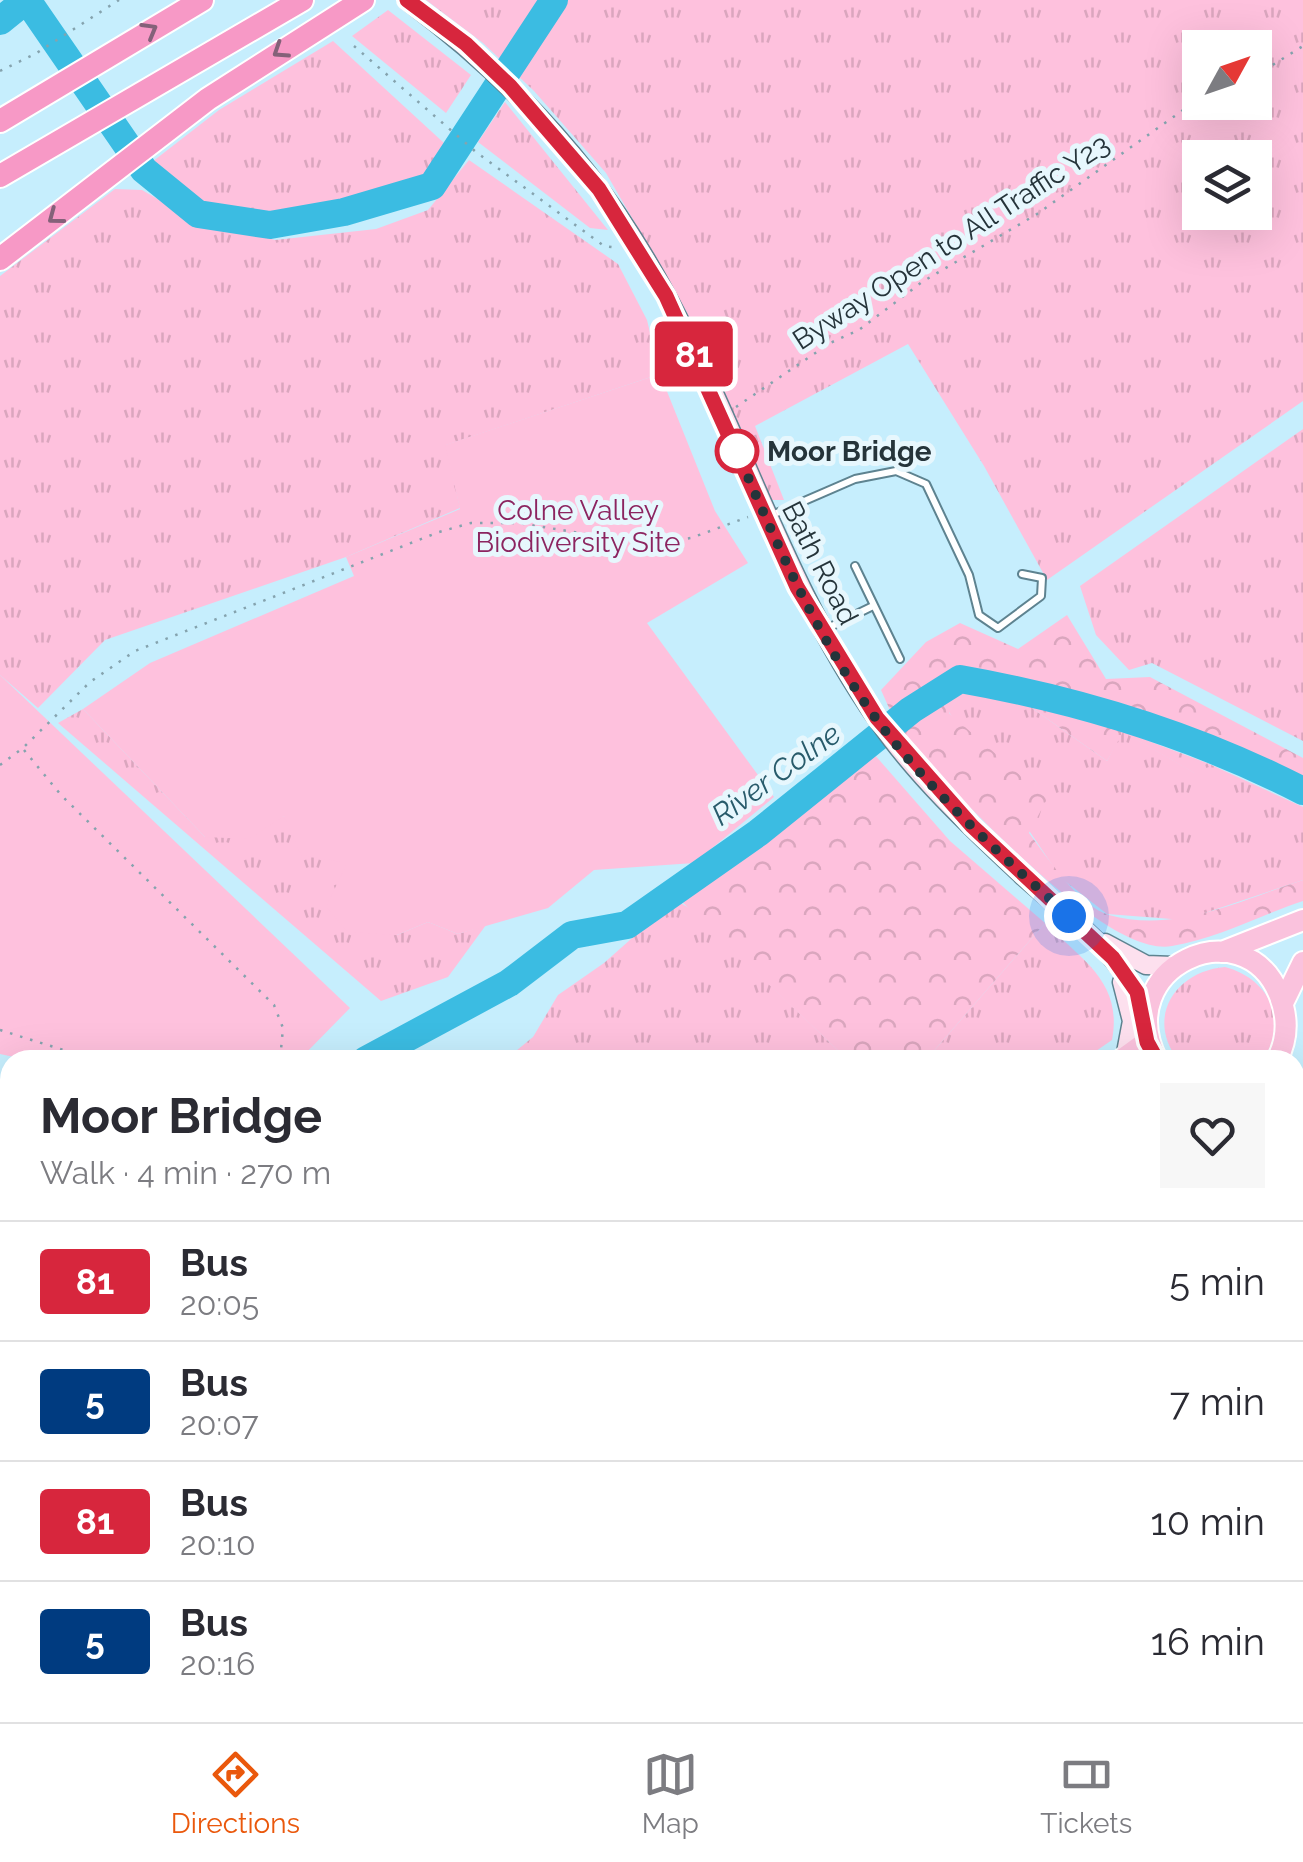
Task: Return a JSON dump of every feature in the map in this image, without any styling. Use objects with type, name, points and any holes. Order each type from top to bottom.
[{"type":"highway","points":[[0,121],[202,0]]},
{"type":"highway","points":[[0,176],[302,0]]},
{"type":"highway","points":[[0,258],[161,134],[276,53],[363,0]]},
{"type":"main road","points":[[1152,1050],[1145,1015],[1151,994],[1173,966],[1190,956],[1220,952],[1303,920]]},
{"type":"main road","points":[[1220,952],[1256,963],[1268,974],[1283,1004],[1284,1050]]},
{"type":"main road","points":[[1283,1004],[1303,962]]},
{"type":"street","name":"Bath Road","points":[[407,0],[466,44],[567,147],[640,251],[822,631],[892,739],[972,826],[1092,936]]},
{"type":"street","points":[[1092,936],[1137,992],[1145,1015]]},
{"type":"street","points":[[1092,936],[1146,964],[1173,966]]},
{"type":"street","points":[[1113,958],[1132,1022],[1125,1050]]},
{"type":"street","points":[[558,1722],[594,1722]]},
{"type":"lane","points":[[765,515],[855,479],[896,471],[926,484],[969,575],[978,615],[998,628],[1041,596],[1042,578],[1022,574]]},
{"type":"lane","points":[[854,566],[900,659]]},
{"type":"lane","points":[[822,631],[873,606]]},
{"type":"path","points":[[0,71],[35,54],[119,0]]},
{"type":"path","points":[[354,46],[476,152],[604,246],[640,251]]},
{"type":"path","points":[[1272,65],[1303,46]]},
{"type":"path","name":"Byway Open to All Traffic Y23","points":[[720,414],[748,402],[830,343],[859,330],[922,282],[1038,214],[1182,111]]},
{"type":"path","points":[[0,765],[23,748],[90,682],[135,651],[439,532],[470,522],[518,523],[646,544],[691,538],[765,515]]},
{"type":"path","points":[[23,748],[61,795],[274,1005],[283,1028],[281,1050]]},
{"type":"path","points":[[0,1030],[63,1050]]},
{"type":"green space","points":[[426,0],[1303,0],[1303,401],[1047,580],[984,466],[908,344],[755,426],[784,500],[772,500],[687,313],[606,173],[534,91],[483,43]]},
{"type":"green space","points":[[388,10],[471,75],[446,113],[352,36]]},
{"type":"green space","points":[[333,41],[444,143],[425,178],[357,203],[268,219],[200,204],[152,162],[219,110]]},
{"type":"green space","points":[[505,102],[608,230],[590,228],[478,142]]},
{"type":"green space","points":[[469,160],[618,264],[647,320],[660,374],[446,445],[460,508],[346,557],[105,640],[38,708],[0,675],[0,276],[115,189],[142,190],[187,216],[275,240],[376,229],[428,210]]},
{"type":"green space","name":"Colne Valley Biodiversity Site","points":[[660,374],[715,511],[748,563],[647,623],[774,797],[694,863],[594,870],[548,908],[458,934],[428,922],[397,935],[348,932],[326,907],[347,863],[301,855],[284,816],[249,839],[205,837],[83,709],[150,663],[354,576],[346,557],[460,509],[445,445]]},
{"type":"green space","points":[[1303,429],[1303,741],[1152,663],[1129,670],[1096,635],[1080,586]]},
{"type":"green space","points":[[1067,615],[1106,679],[1150,677],[1303,758],[1303,779],[1134,711],[1047,686],[957,668],[893,717],[881,690],[926,642],[960,623],[1018,649]]},
{"type":"green space","points":[[0,675],[350,1008],[309,1050],[0,1050]]},
{"type":"green space","points":[[962,691],[1029,706],[1107,761],[1122,731],[1195,773],[1207,763],[1303,807],[1303,880],[1184,920],[1107,914],[1061,878],[949,712]]},
{"type":"green space","points":[[962,691],[949,713],[1047,799],[1029,833],[1064,880],[1098,910],[1134,920],[1183,918],[1303,880],[1303,901],[1222,932],[1172,946],[1142,943],[1107,925],[1028,863],[899,734]]},
{"type":"green space","points":[[1029,706],[1122,731],[1207,763],[1196,774],[1123,732],[1107,761]]},
{"type":"green space","points":[[83,709],[205,837],[284,816],[348,863],[397,935],[428,922],[458,934],[486,925],[448,977],[381,1001],[58,723]]},
{"type":"green space","points":[[874,754],[950,841],[1045,923],[935,1050],[838,1050],[677,897],[764,842]]},
{"type":"green space","points":[[675,900],[691,909],[838,1050],[517,1050],[533,1037],[558,995],[604,963]]},
{"type":"green space","points":[[1045,923],[1096,974],[1111,1002],[1112,1040],[1098,1050],[935,1050]]},
{"type":"green space","points":[[1225,967],[1264,991],[1275,1017],[1268,1050],[1172,1050],[1165,1028],[1165,1013],[1171,999],[1192,977]]},
{"type":"waterway","points":[[0,21],[26,0]]},
{"type":"waterway","points":[[27,0],[144,170],[198,214],[270,225],[344,212],[432,186],[554,0]]},
{"type":"waterway","name":"River Colne","points":[[385,1050],[509,983],[572,935],[627,925],[758,833],[911,710],[960,679],[1136,722],[1221,753],[1303,791]]},
{"type":"bus line","name":"81","points":[[407,0],[466,44],[510,86],[567,147],[599,189],[632,236],[666,296],[797,587],[839,659],[892,739],[972,826],[1113,958],[1137,992],[1151,1050]]},
{"type":"place","name":"Moor Bridge","points":[[737,451]]},
{"type":"route","points":[[737,451],[732,440],[797,587],[877,718],[972,826],[1069,916]]}]
